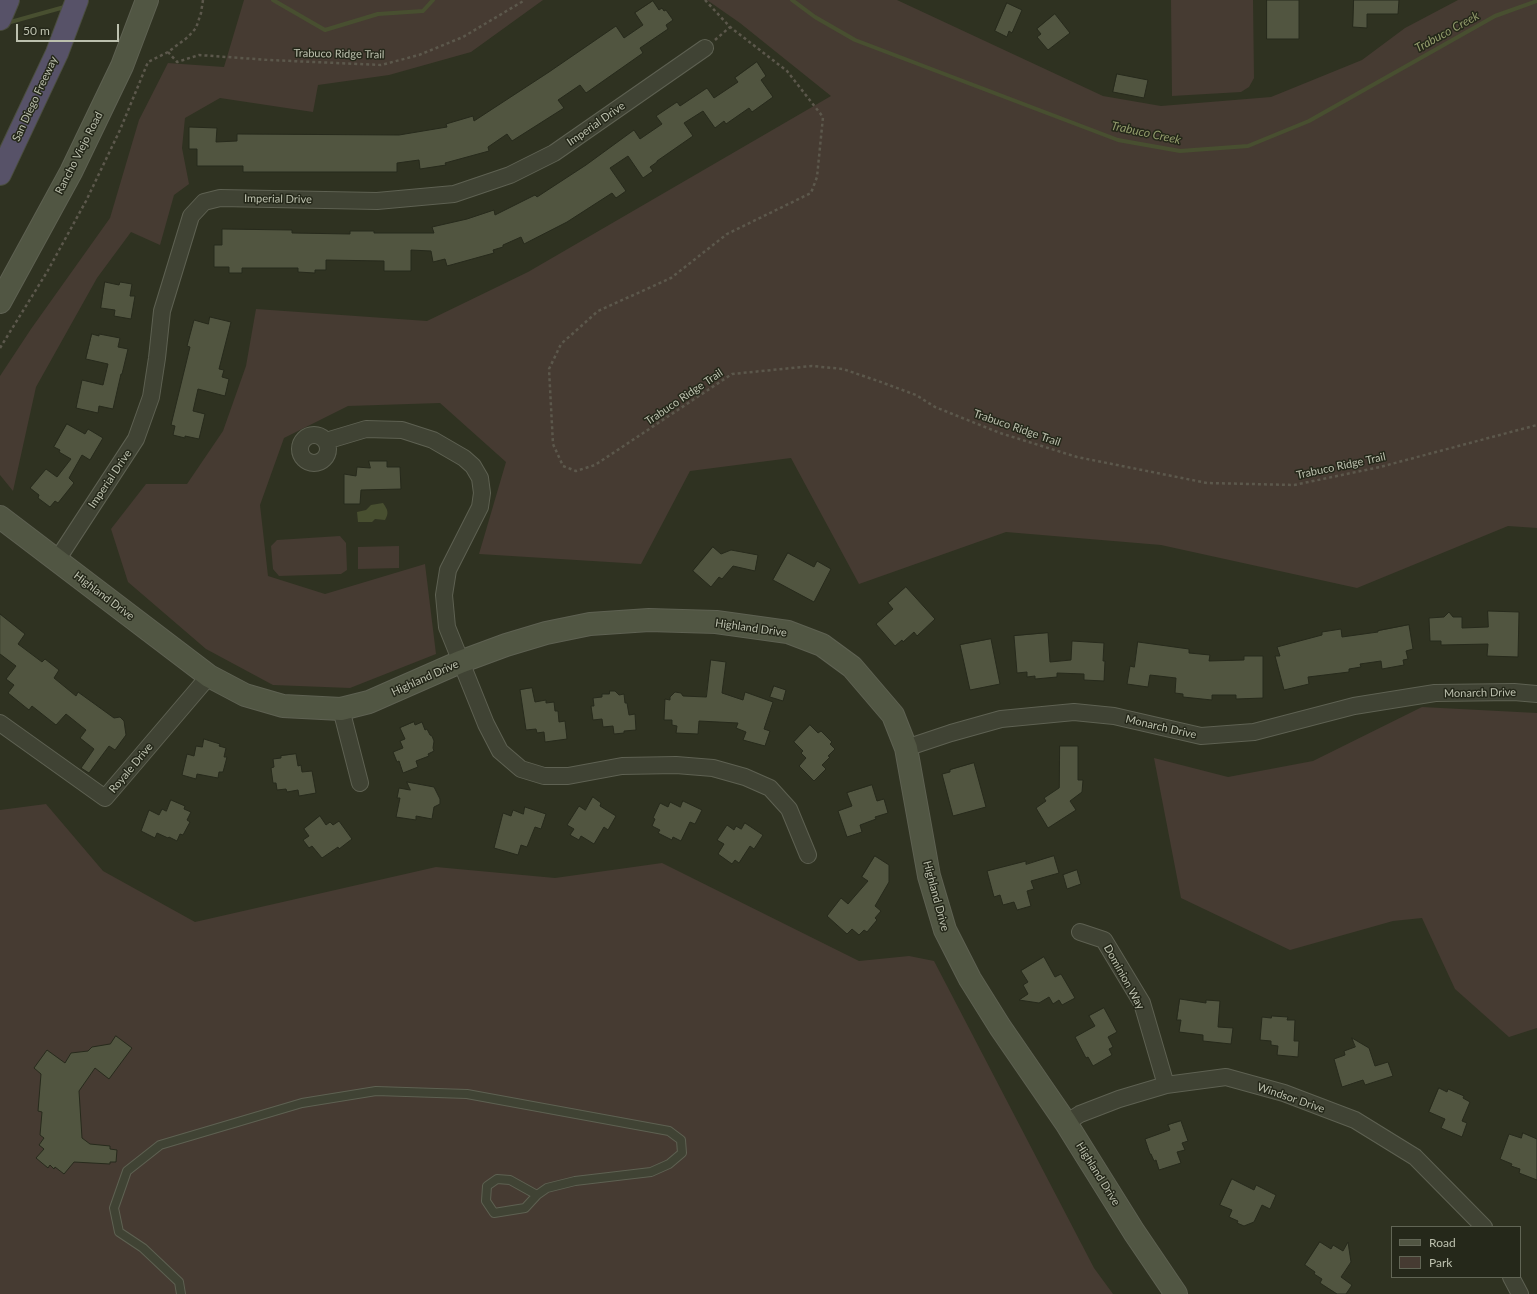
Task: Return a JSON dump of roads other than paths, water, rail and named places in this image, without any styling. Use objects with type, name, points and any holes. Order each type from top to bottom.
[{"type":"highway","points":[[0,19],[8,0]]},
{"type":"highway","name":"San Diego Freeway","points":[[0,174],[57,53],[77,0]]},
{"type":"street","name":"Rancho Viejo Road","points":[[0,302],[71,172],[122,66],[147,0]]},
{"type":"street","name":"Imperial Drive","points":[[56,560],[136,440],[151,398],[162,311],[191,216],[204,202],[220,198],[377,201],[454,194],[510,175],[554,154],[705,48]]},
{"type":"street","points":[[326,441],[366,429],[402,430],[433,440],[464,458],[473,466],[480,478],[482,493],[480,507],[448,570],[444,595],[447,626],[460,662],[472,686],[486,724],[500,751],[521,769],[544,776],[568,776],[622,766],[676,765],[713,768],[745,776],[770,788],[789,809],[808,855]]},
{"type":"street","name":"Highland Drive","points":[[0,517],[209,676],[245,695],[283,706],[341,709],[369,702],[460,662],[506,645],[546,633],[590,624],[649,620],[716,622],[788,632],[822,645],[852,667],[893,715],[906,748],[929,876],[945,930],[970,980],[1000,1027],[1066,1123],[1134,1232],[1176,1294]]},
{"type":"street","name":"Royale Drive","points":[[0,723],[105,798],[209,676]]},
{"type":"street","name":"Monarch Drive","points":[[906,748],[951,733],[1001,719],[1074,712],[1114,716],[1201,736],[1254,732],[1354,706],[1435,693],[1514,692],[1537,694]]},
{"type":"street","points":[[341,709],[360,782]]},
{"type":"street","name":"Dominion Way","points":[[1080,932],[1104,940],[1142,1003],[1166,1085]]},
{"type":"street","name":"Windsor Drive","points":[[1066,1123],[1080,1114],[1119,1099],[1166,1085],[1226,1078],[1284,1093],[1355,1120],[1415,1157],[1483,1226]]},
{"type":"street","points":[[1512,1278],[1520,1294]]},
{"type":"lane","points":[[181,1294],[179,1282],[143,1248],[119,1232],[114,1208],[127,1171],[160,1145],[302,1103],[376,1091],[467,1094],[669,1132],[681,1140],[682,1153],[669,1164],[650,1172],[575,1181],[547,1188],[537,1195],[526,1208],[513,1211],[494,1212],[486,1201],[486,1186],[497,1179],[510,1180],[537,1195]]},
{"type":"waterway","name":"Trabuco Creek","points":[[273,0],[325,30],[378,14],[423,11],[433,0]]},
{"type":"waterway","name":"Trabuco Creek","points":[[792,0],[815,17],[855,40],[1118,140],[1180,151],[1248,146],[1309,121],[1495,16],[1537,1]]},
{"type":"waterway","name":"Trabuco Creek","points":[[7,23],[68,6]]}]
